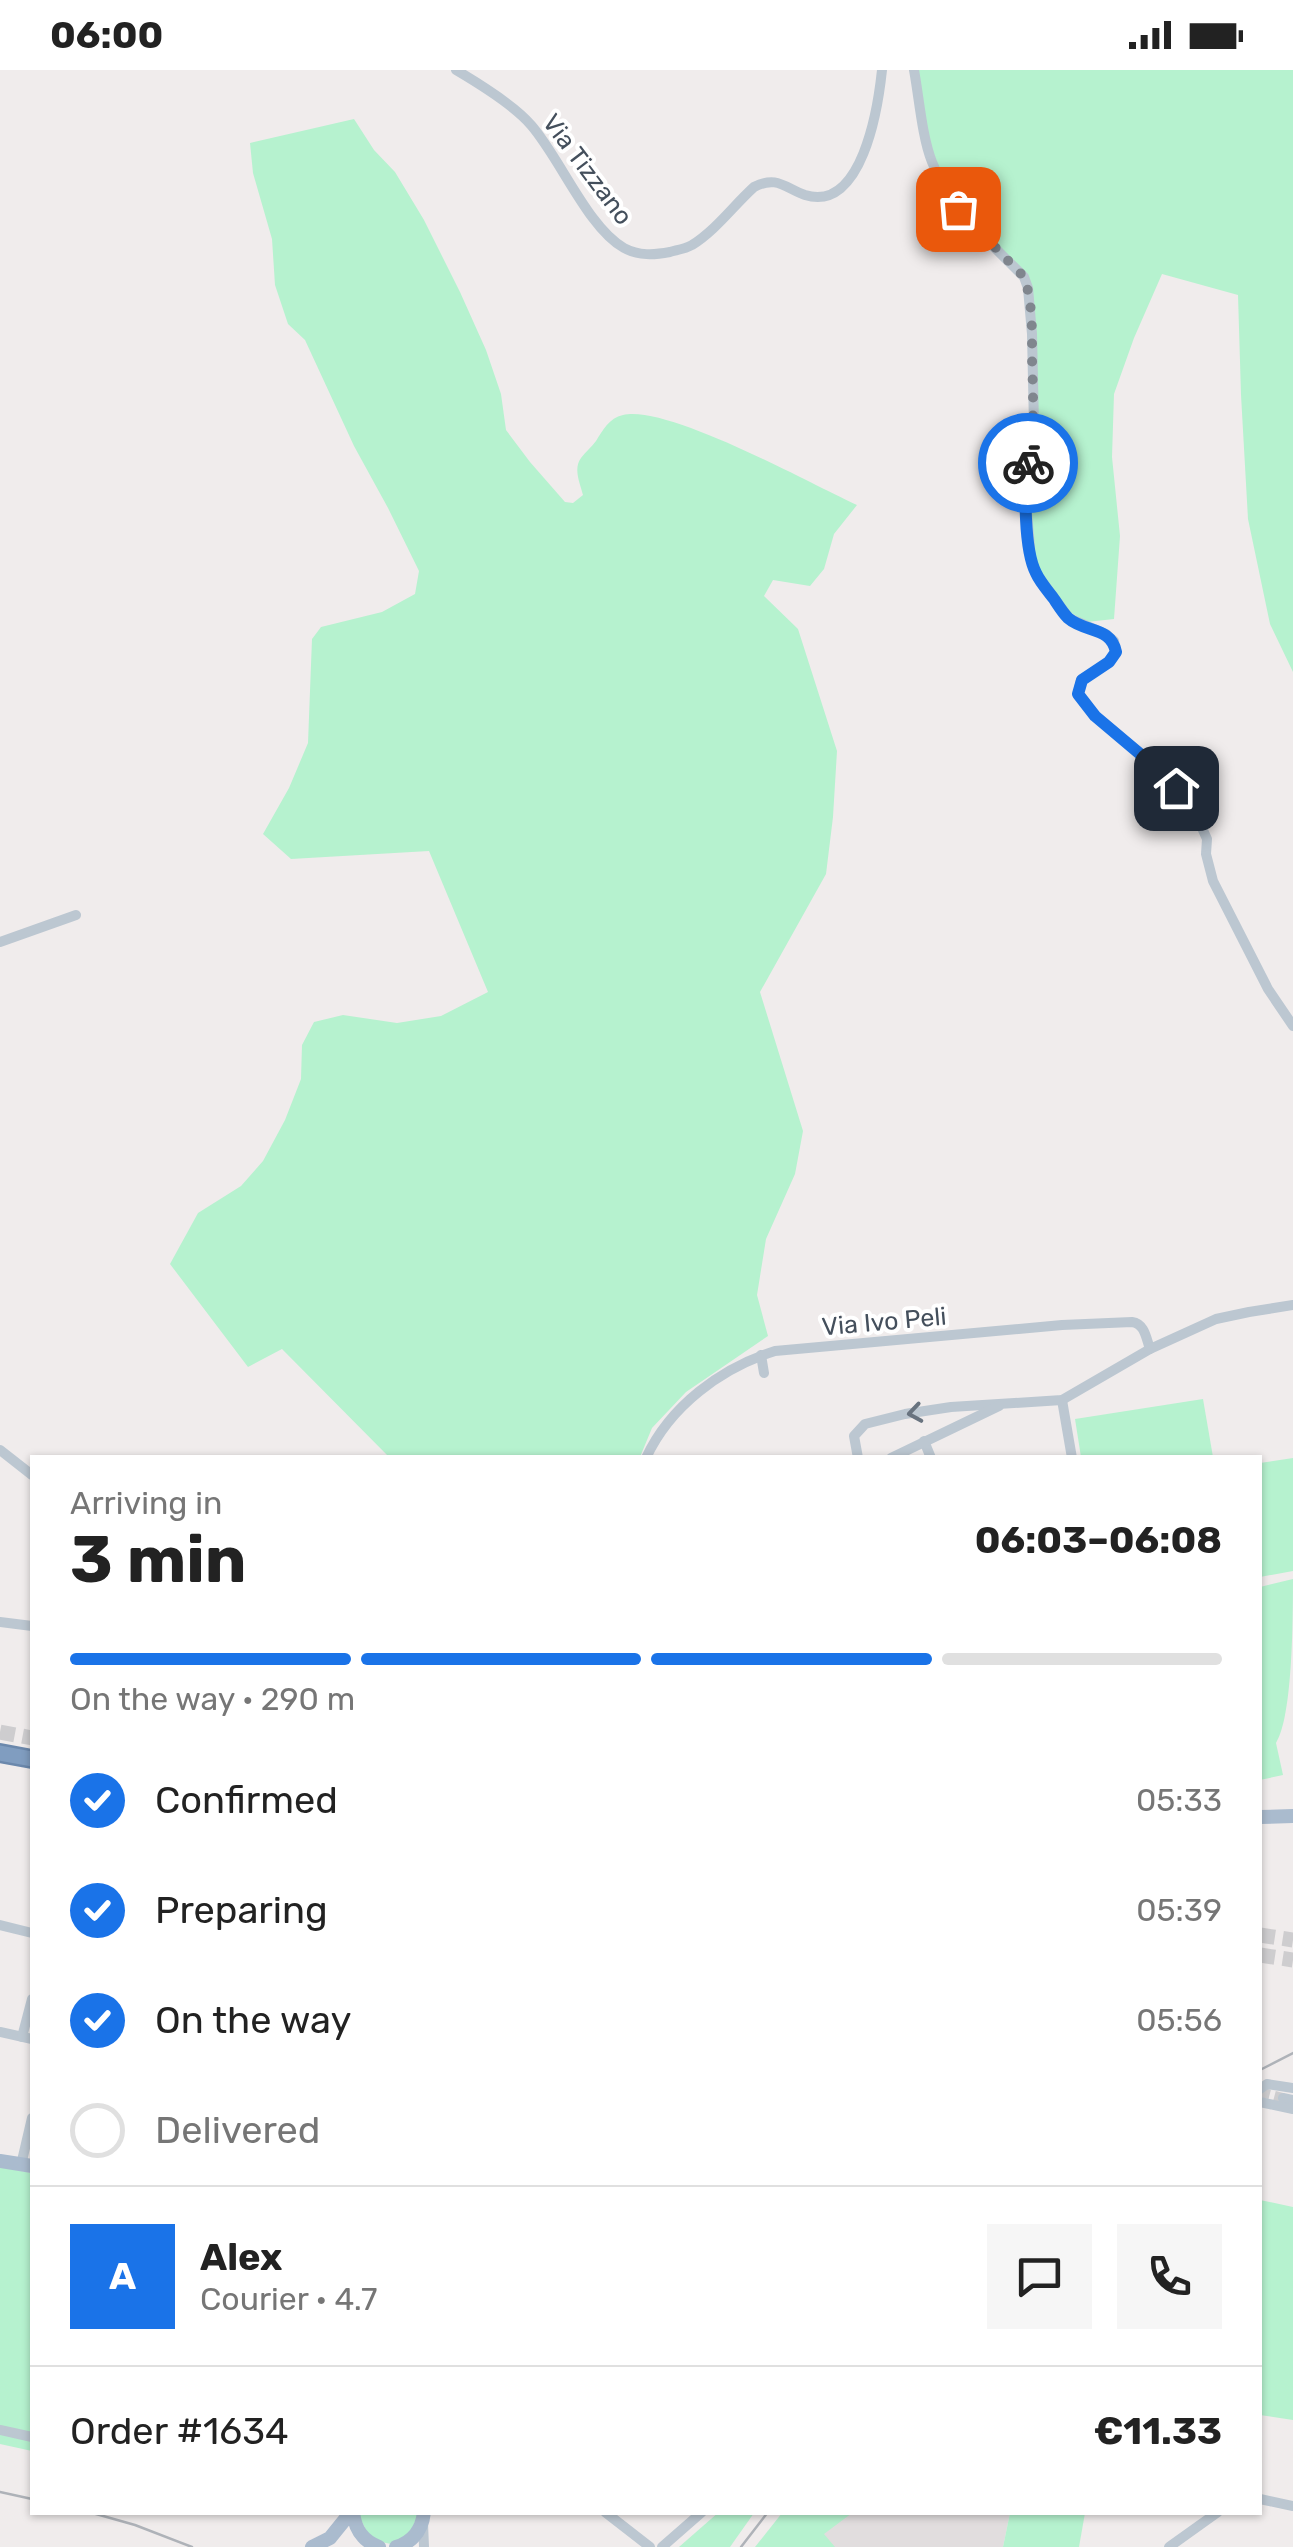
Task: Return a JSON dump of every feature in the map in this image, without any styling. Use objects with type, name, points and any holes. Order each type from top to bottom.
[{"type":"highway","points":[[0,1754],[30,1758]]},
{"type":"main road","points":[[1262,1817],[1293,1816]]},
{"type":"main road","points":[[0,2161],[27,2165]]},
{"type":"main road","points":[[330,2538],[349,2515]]},
{"type":"main road","points":[[353,2515],[358,2530],[374,2544]]},
{"type":"main road","points":[[396,2547],[416,2536],[424,2517]]},
{"type":"main road","points":[[314,2546],[338,2536],[374,2544]]},
{"type":"street","name":"Via Tizzano","points":[[456,70],[530,122],[608,234],[624,248],[654,255],[693,245],[762,182],[786,184],[802,194],[817,197],[837,192],[857,168],[879,97],[882,70]]},
{"type":"street","points":[[914,70],[930,159],[950,200],[1024,277],[1028,288],[1034,426],[1026,490],[1031,559],[1036,573],[1069,618],[1106,634],[1114,641],[1116,652],[1109,662],[1082,680],[1078,694],[1095,716],[1176,788],[1198,819],[1207,840],[1206,854],[1213,881],[1268,990],[1293,1026]]},
{"type":"street","points":[[0,942],[76,915]]},
{"type":"street","points":[[857,1455],[854,1436],[865,1424],[950,1407],[1062,1400],[1150,1349],[1216,1320],[1293,1306]]},
{"type":"street","name":"Via Ivo Peli","points":[[648,1455],[660,1430],[681,1407],[710,1384],[775,1351],[1132,1322],[1143,1328],[1150,1349]]},
{"type":"street","points":[[761,1356],[764,1374]]},
{"type":"street","points":[[1062,1400],[1071,1455]]},
{"type":"street","points":[[897,1455],[1004,1404]]},
{"type":"street","points":[[924,1441],[930,1455]]},
{"type":"street","points":[[0,1450],[30,1473]]},
{"type":"street","points":[[0,1622],[30,1626]]},
{"type":"street","points":[[0,1925],[30,1932]]},
{"type":"street","points":[[0,2032],[27,2038]]},
{"type":"street","points":[[1262,2088],[1267,2084],[1293,2088]]},
{"type":"street","points":[[1262,2102],[1293,2109]]},
{"type":"street","points":[[27,2165],[30,2137]]},
{"type":"street","points":[[0,2430],[30,2438]]},
{"type":"street","points":[[1262,2500],[1293,2506]]},
{"type":"street","points":[[610,2515],[650,2547]]},
{"type":"street","points":[[662,2547],[699,2515]]},
{"type":"street","points":[[1169,2547],[1214,2515]]},
{"type":"street","points":[[424,2517],[424,2547]]},
{"type":"shaded area","points":[[832,2515],[1010,2515],[1003,2547],[804,2547]]},
{"type":"green space","points":[[915,70],[1293,70],[1293,672],[1270,624],[1248,519],[1238,295],[1162,274],[1114,394],[1112,457],[1120,536],[1114,619],[1087,622],[1059,606],[1032,557],[1027,282],[957,210],[929,166]]},
{"type":"green space","points":[[354,119],[374,150],[395,172],[460,292],[501,394],[506,430],[565,502],[573,503],[583,495],[579,462],[607,425],[623,415],[644,415],[704,433],[857,505],[834,534],[824,569],[810,586],[773,580],[764,596],[798,629],[837,751],[826,874],[760,992],[803,1131],[795,1174],[766,1239],[757,1295],[768,1336],[686,1392],[652,1428],[641,1455],[387,1455],[282,1349],[248,1367],[170,1264],[198,1213],[241,1186],[263,1161],[301,1079],[302,1045],[314,1022],[343,1015],[397,1023],[441,1016],[488,992],[429,851],[291,859],[263,834],[308,743],[312,639],[321,627],[382,612],[415,594],[419,571],[305,340],[288,324],[275,285],[272,239],[253,173],[250,143]]},
{"type":"green space","points":[[1203,1399],[1213,1455],[1081,1455],[1075,1419]]},
{"type":"green space","points":[[1293,1458],[1293,1571],[1262,1577],[1262,1463]]},
{"type":"green space","points":[[1293,1579],[1289,1689],[1276,1743],[1283,1775],[1262,1780],[1262,1587]]},
{"type":"green space","points":[[0,2167],[30,2173],[30,2451],[0,2444]]},
{"type":"green space","points":[[1262,2200],[1293,2207],[1293,2420],[1262,2415]]},
{"type":"green space","points":[[358,2515],[418,2515],[409,2536],[391,2544],[371,2540]]},
{"type":"green space","points":[[716,2515],[753,2515],[730,2547],[679,2547]]},
{"type":"green space","points":[[780,2515],[849,2515],[824,2534],[835,2547],[755,2547]]},
{"type":"green space","points":[[1010,2515],[1085,2515],[1079,2547],[1003,2547]]},
{"type":"tunnel","points":[[0,1732],[30,1738]]},
{"type":"tunnel","points":[[1262,1935],[1293,1940]]},
{"type":"tunnel","points":[[1262,1955],[1293,1960]]},
{"type":"tunnel","points":[[1262,2093],[1283,2098]]},
{"type":"railway","points":[[1262,2069],[1293,2053]]},
{"type":"railway","points":[[0,2492],[30,2499]]},
{"type":"railway","points":[[100,2515],[192,2547]]},
{"type":"railway","points":[[741,2547],[766,2515]]},
{"type":"way so far","points":[[958,209],[1024,277],[1028,288],[1034,426],[1028,463]]},
{"type":"route","points":[[1028,463],[1027,526],[1036,573],[1069,618],[1114,641],[1116,652],[1109,662],[1082,680],[1078,694],[1095,716],[1176,788]]}]
